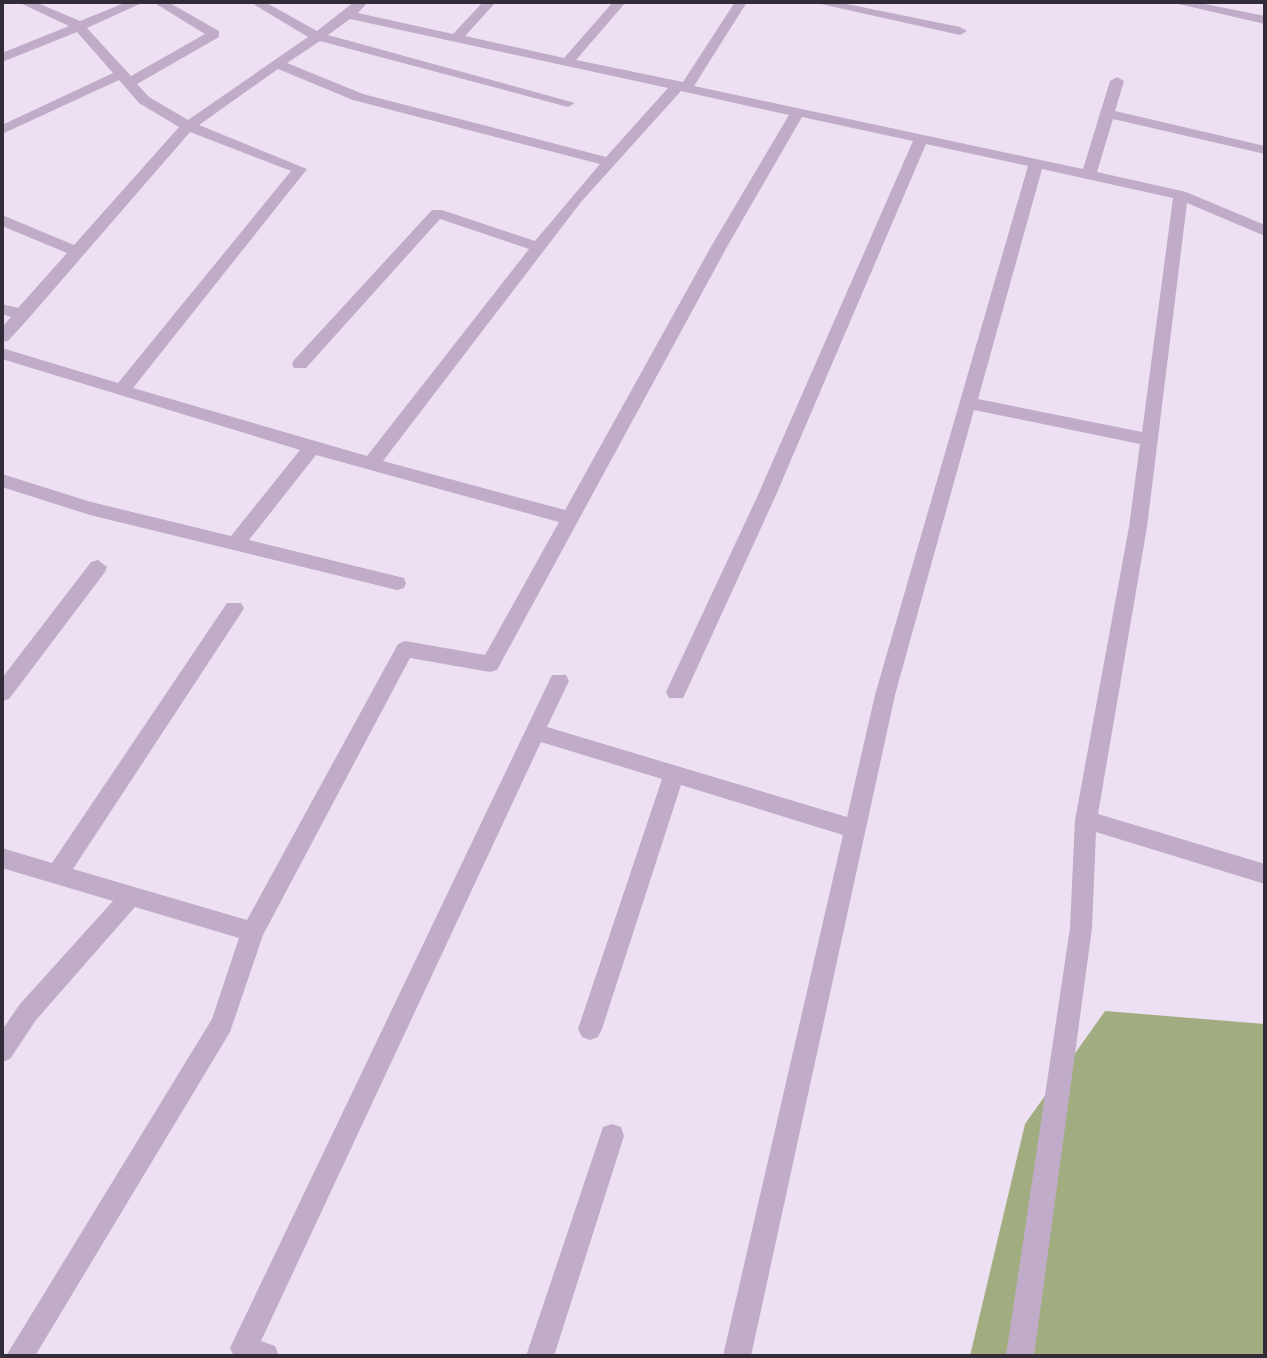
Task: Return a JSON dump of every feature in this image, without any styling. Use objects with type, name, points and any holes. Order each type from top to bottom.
[{"type":"street","points":[[24,2],[78,25],[144,100],[188,126],[300,169],[122,390]]},
{"type":"street","points":[[2,58],[138,2]]},
{"type":"street","points":[[2,130],[126,78],[214,34],[159,2]]},
{"type":"street","points":[[256,2],[317,36],[568,103]]},
{"type":"street","points":[[2,337],[188,126],[348,15],[362,2]]},
{"type":"street","points":[[456,38],[490,2]]},
{"type":"street","points":[[568,61],[620,2]]},
{"type":"street","points":[[371,464],[537,247],[610,162],[683,86],[741,2]]},
{"type":"street","points":[[818,2],[960,31]]},
{"type":"street","points":[[1176,2],[1265,20]]},
{"type":"street","points":[[348,15],[1181,195],[1265,231]]},
{"type":"street","points":[[277,64],[358,97],[610,162]]},
{"type":"street","points":[[1089,174],[1117,81]]},
{"type":"street","points":[[20,1356],[222,1024],[252,932],[405,649],[490,664],[720,245],[799,110]]},
{"type":"street","points":[[1108,114],[1265,150]]},
{"type":"street","points":[[676,692],[767,495],[922,137]]},
{"type":"street","points":[[737,1356],[885,695],[1036,163]]},
{"type":"street","points":[[1020,1356],[1077,959],[1086,820],[1138,527],[1181,195]]},
{"type":"street","points":[[300,364],[437,213],[537,247]]},
{"type":"street","points":[[2,220],[77,252]]},
{"type":"street","points":[[2,309],[22,315]]},
{"type":"street","points":[[2,353],[312,448],[570,518]]},
{"type":"street","points":[[969,403],[1149,440]]},
{"type":"street","points":[[235,544],[312,448]]},
{"type":"street","points":[[2,480],[90,508],[397,583]]},
{"type":"street","points":[[2,693],[98,567]]},
{"type":"street","points":[[57,874],[234,608]]},
{"type":"street","points":[[265,1356],[244,1348],[559,681]]},
{"type":"street","points":[[535,732],[855,829]]},
{"type":"street","points":[[590,1029],[674,774]]},
{"type":"street","points":[[1086,820],[1265,874]]},
{"type":"street","points":[[2,858],[252,932]]},
{"type":"street","points":[[2,1051],[28,1012],[131,896]]},
{"type":"street","points":[[540,1356],[612,1136]]},
{"type":"shaded area","points":[[1105,1011],[1265,1024],[1265,1356],[970,1356],[1025,1124]]}]
